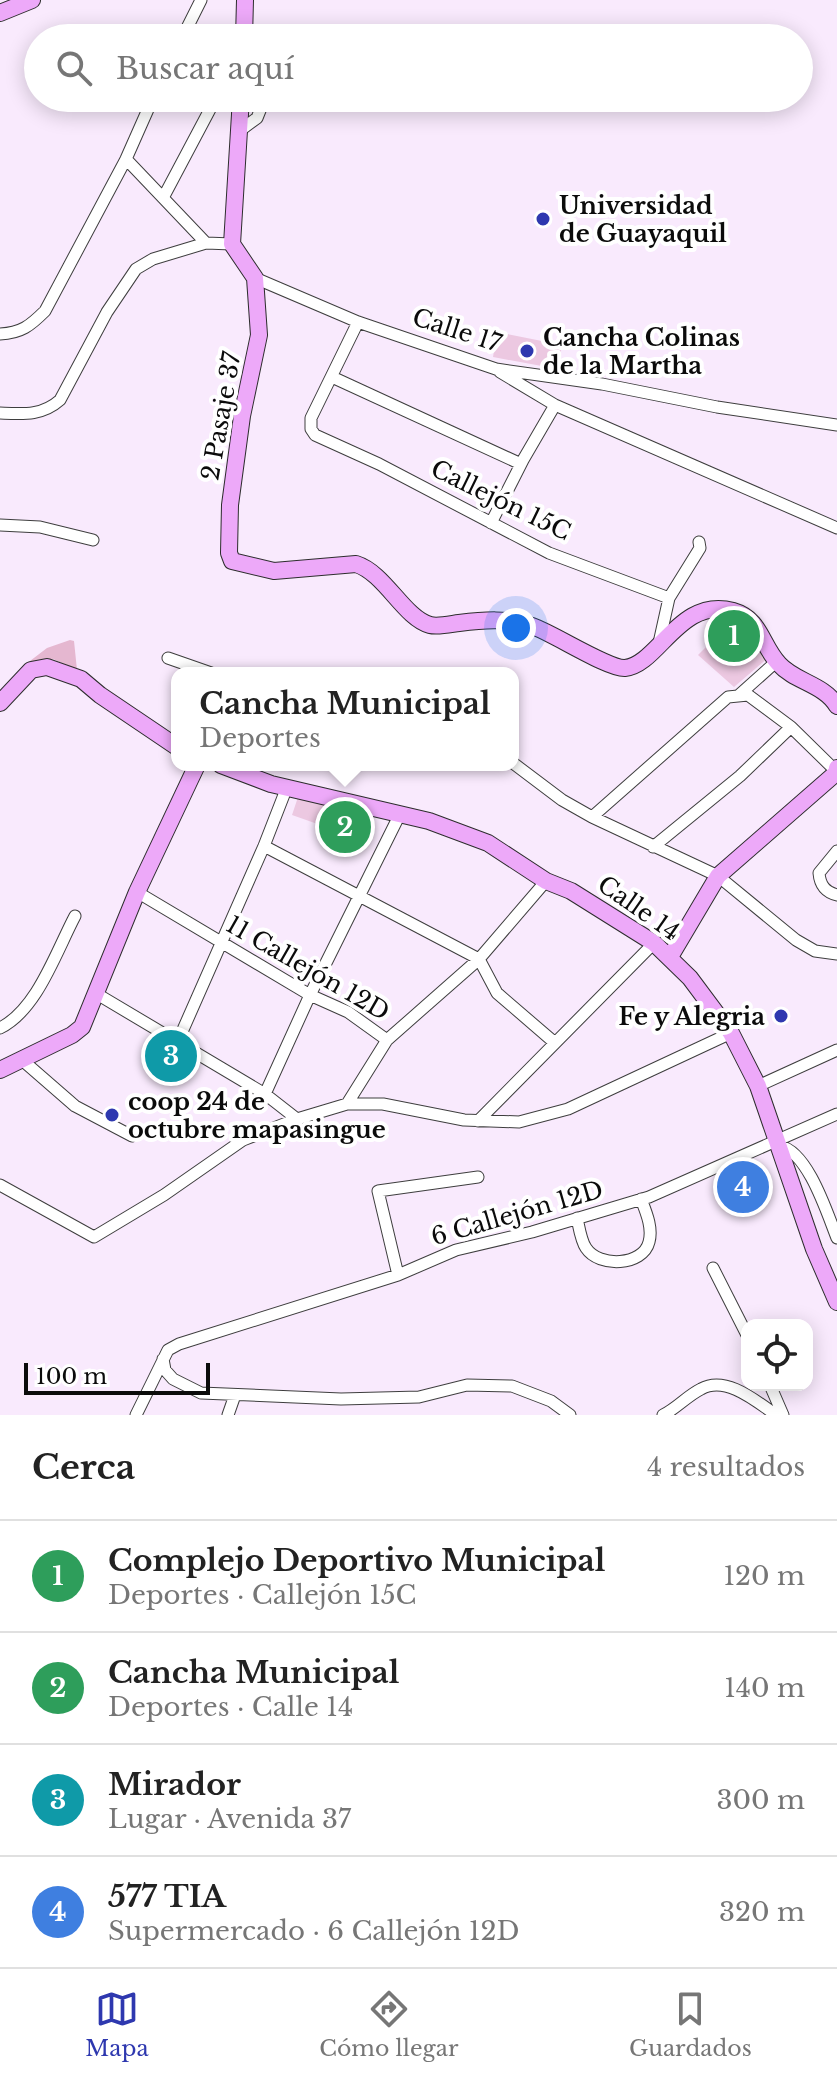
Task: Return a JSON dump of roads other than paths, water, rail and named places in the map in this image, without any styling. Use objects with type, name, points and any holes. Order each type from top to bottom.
[{"type":"street","points":[[0,13],[32,0]]},
{"type":"street","points":[[189,24],[201,0]]},
{"type":"street","points":[[244,24],[245,0]]},
{"type":"street","points":[[0,334],[17,334],[45,311],[126,159],[147,112]]},
{"type":"street","points":[[163,198],[209,112]]},
{"type":"street","points":[[240,112],[232,244],[255,278]]},
{"type":"street","points":[[238,132],[257,118],[259,112]]},
{"type":"street","points":[[126,159],[206,243]]},
{"type":"street","points":[[0,413],[28,414],[50,409],[60,400],[107,312],[136,269],[153,259],[206,243],[232,244]]},
{"type":"street","name":"Calle 17","points":[[255,278],[358,322],[496,369],[837,425]]},
{"type":"street","name":"2 Pasaje 37","points":[[255,278],[259,335],[242,416],[230,505],[229,553],[232,561],[274,571],[356,564],[368,569],[415,616],[431,626],[483,620],[522,623],[624,668],[635,665],[659,643]]},
{"type":"street","points":[[358,322],[332,377],[521,464]]},
{"type":"street","points":[[496,369],[555,405],[837,528]]},
{"type":"street","name":"Callejón 15C","points":[[332,377],[311,418],[311,429],[315,435],[379,464],[549,553],[669,598]]},
{"type":"street","points":[[491,523],[555,405]]},
{"type":"street","points":[[0,525],[40,527],[93,540]]},
{"type":"street","points":[[659,643],[669,598],[700,548],[699,542]]},
{"type":"street","points":[[659,643],[685,619],[720,608],[739,613],[755,623],[777,661],[791,673],[821,689],[837,706]]},
{"type":"street","points":[[168,658],[194,667]]},
{"type":"street","points":[[739,695],[777,661]]},
{"type":"street","points":[[0,703],[31,670],[47,667],[81,679],[171,743]]},
{"type":"street","points":[[592,817],[728,697],[748,695],[791,727],[837,771],[718,876],[670,957]]},
{"type":"street","points":[[653,847],[740,776],[791,727]]},
{"type":"street","points":[[519,768],[562,800],[592,817],[718,876],[796,940],[815,951],[837,954]]},
{"type":"street","points":[[0,1070],[82,1027],[137,892],[194,771]]},
{"type":"street","name":"Calle 14","points":[[237,771],[271,784],[400,814],[488,843],[546,881],[571,891],[654,943],[670,957],[690,978],[731,1033],[758,1086],[814,1249],[837,1302]]},
{"type":"street","points":[[178,1041],[287,787]]},
{"type":"street","points":[[265,1094],[310,995],[400,814]]},
{"type":"street","points":[[264,846],[479,959],[497,993],[555,1043]]},
{"type":"street","points":[[837,851],[819,873],[820,882],[826,890],[837,895]]},
{"type":"street","name":"11 Callejón 12D","points":[[137,892],[310,995],[348,1012],[387,1040],[479,959],[546,881]]},
{"type":"street","points":[[0,1028],[12,1022],[28,1006],[75,916]]},
{"type":"street","points":[[478,1121],[654,943]]},
{"type":"street","points":[[97,994],[265,1094],[297,1119]]},
{"type":"street","points":[[0,1185],[94,1237],[164,1195],[243,1140],[297,1119],[347,1104],[383,1104],[464,1120],[519,1122],[568,1109],[731,1033]]},
{"type":"street","points":[[347,1104],[387,1040]]},
{"type":"street","points":[[758,1086],[837,1050]]},
{"type":"street","points":[[21,1059],[75,1106],[132,1136]]},
{"type":"street","name":"6 Callejón 12D","points":[[163,1359],[168,1350],[179,1344],[398,1275],[456,1250],[641,1199],[779,1142],[837,1114]]},
{"type":"street","points":[[779,1142],[808,1172],[837,1238]]},
{"type":"street","points":[[398,1275],[378,1191],[478,1177]]},
{"type":"street","points":[[577,1218],[586,1248],[596,1258],[614,1263],[634,1257],[644,1251],[649,1242],[649,1220],[641,1199]]},
{"type":"street","points":[[713,1268],[741,1323]]},
{"type":"street","points":[[163,1359],[165,1370],[173,1379],[201,1393],[341,1399],[419,1397],[467,1385],[512,1386],[551,1401],[570,1415]]},
{"type":"street","points":[[136,1415],[163,1359]]},
{"type":"street","points":[[663,1415],[701,1389],[714,1385],[732,1387],[776,1415]]},
{"type":"street","points":[[773,1391],[783,1415]]},
{"type":"street","points":[[228,1415],[235,1395]]},
{"type":"place","name":"Universidad de Guayaquil","points":[[543,219]]},
{"type":"place","name":"Cancha Colinas de la Martha","points":[[527,351]]},
{"type":"place","name":"Complejo Deportivo Municipal","points":[[734,636]]},
{"type":"place","name":"Cancha Municipal","points":[[345,827]]},
{"type":"place","name":"Fe y Alegria","points":[[781,1016]]},
{"type":"place","name":"Mirador","points":[[171,1056]]},
{"type":"place","name":"coop 24 de octubre mapasingue","points":[[112,1115]]},
{"type":"place","name":"577 TIA","points":[[743,1187]]}]
